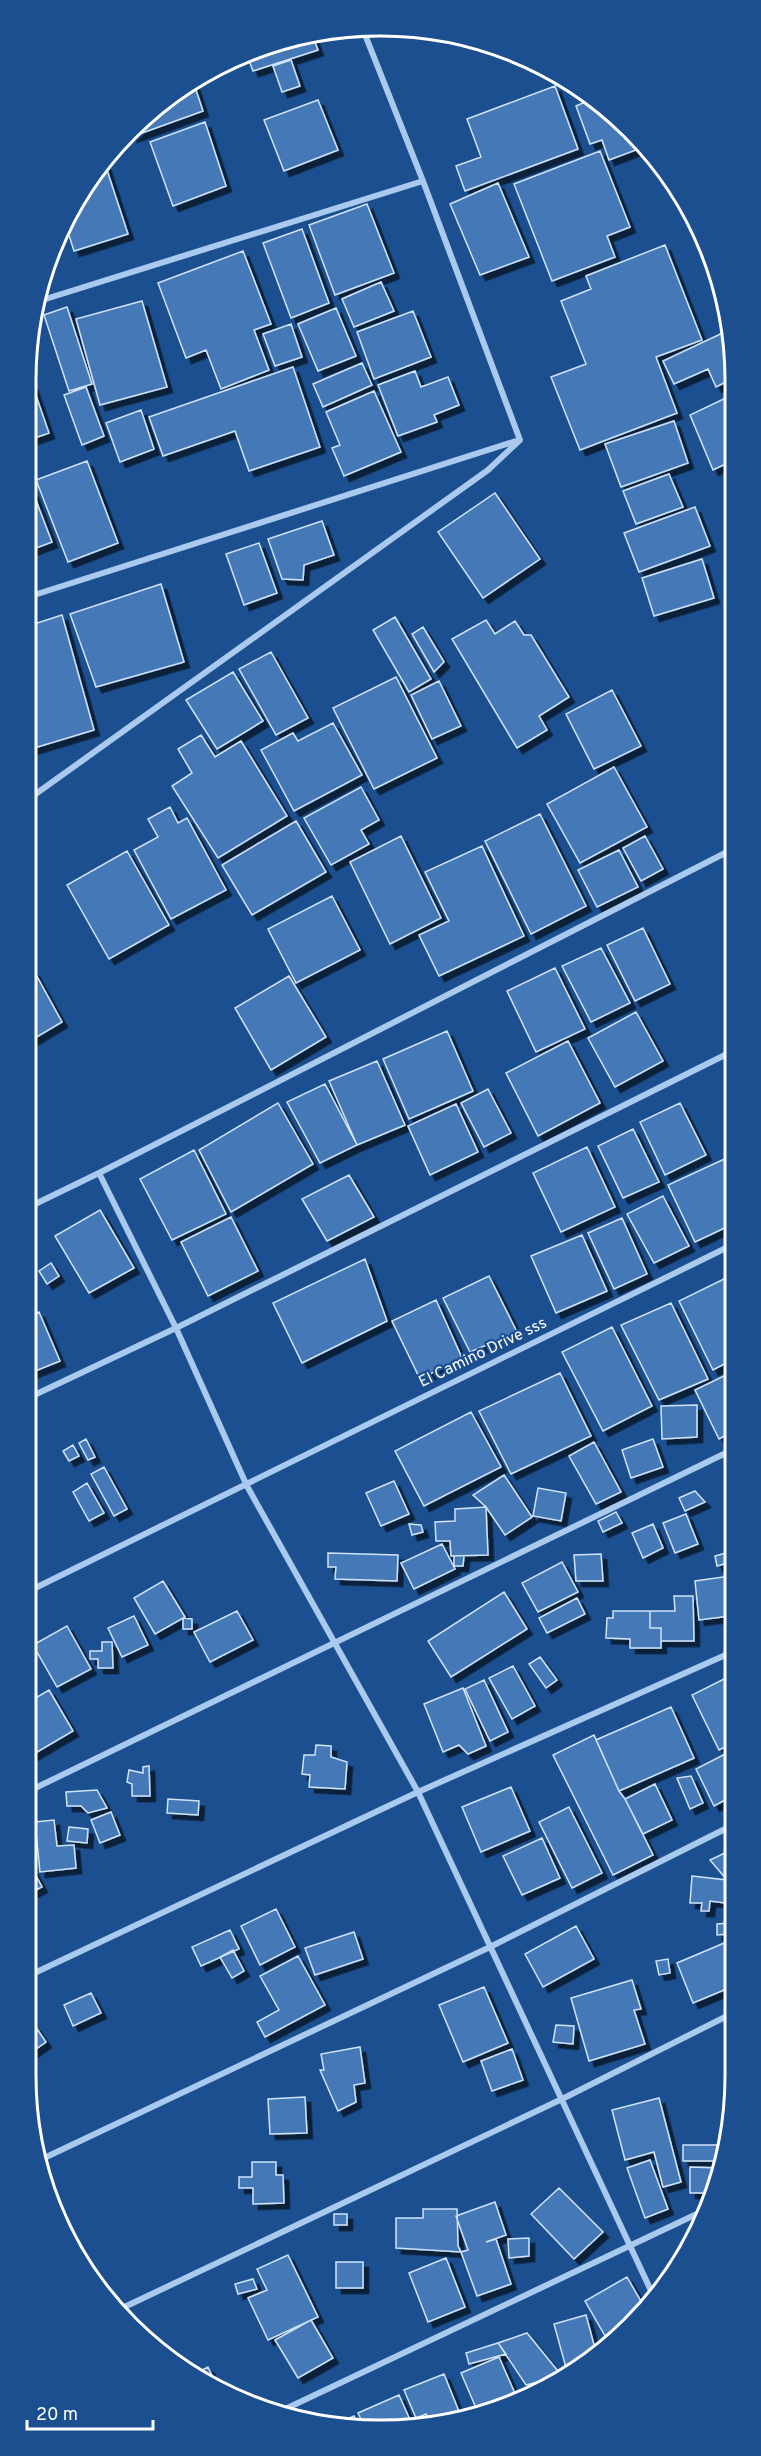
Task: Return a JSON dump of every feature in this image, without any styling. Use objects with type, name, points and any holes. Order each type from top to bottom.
[{"type":"street","points":[[366,37],[423,181],[520,440]]},
{"type":"street","points":[[46,299],[423,181]]},
{"type":"street","points":[[36,594],[520,440]]},
{"type":"street","points":[[36,794],[488,470],[520,440]]},
{"type":"street","points":[[36,1204],[725,853]]},
{"type":"street","points":[[36,1394],[177,1328],[725,1055]]},
{"type":"street","points":[[99,1173],[177,1328],[247,1486],[418,1792],[650,2290]]},
{"type":"street","name":"El Camino Drive sss","points":[[36,1588],[247,1486],[725,1248]]},
{"type":"street","points":[[36,1788],[725,1453]]},
{"type":"street","points":[[36,1972],[418,1792],[725,1655]]},
{"type":"street","points":[[46,2157],[490,1947],[725,1829]]},
{"type":"street","points":[[125,2307],[562,2099],[725,2017]]},
{"type":"street","points":[[289,2407],[695,2215]]},
{"type":"building","points":[[315,43],[318,50],[253,71],[249,62],[270,54]]},
{"type":"building","points":[[291,60],[300,86],[282,92],[273,66]]},
{"type":"building","points":[[555,86],[578,149],[465,191],[456,166],[481,157],[467,119]]},
{"type":"building","points":[[196,90],[203,111],[140,134],[153,121]]},
{"type":"building","points":[[318,100],[338,150],[284,171],[264,120]]},
{"type":"building","points":[[584,103],[608,121],[637,150],[609,160],[602,140],[590,144],[576,106]]},
{"type":"building","points":[[205,122],[226,186],[173,206],[150,142]]},
{"type":"building","points":[[600,151],[630,227],[607,236],[615,257],[552,281],[514,184]]},
{"type":"building","points":[[107,171],[128,234],[74,251],[69,235],[82,208]]},
{"type":"building","points":[[498,183],[529,257],[480,275],[450,204]]},
{"type":"building","points":[[367,204],[394,273],[335,295],[309,225]]},
{"type":"building","points":[[302,229],[329,303],[291,318],[263,243]]},
{"type":"building","points":[[665,245],[702,340],[656,357],[677,413],[580,450],[551,377],[586,364],[561,301],[591,289],[586,276]]},
{"type":"building","points":[[243,251],[271,324],[254,330],[269,370],[221,389],[206,350],[186,358],[158,283]]},
{"type":"building","points":[[381,282],[394,311],[354,327],[342,299]]},
{"type":"building","points":[[142,301],[167,387],[100,405],[76,319]]},
{"type":"building","points":[[67,307],[92,384],[69,391],[44,315]]},
{"type":"building","points":[[336,308],[356,356],[318,371],[298,324]]},
{"type":"building","points":[[413,311],[431,357],[374,379],[357,332]]},
{"type":"building","points":[[291,324],[302,357],[275,366],[263,334]]},
{"type":"building","points":[[722,333],[725,382],[716,387],[708,369],[674,384],[663,361]]},
{"type":"building","points":[[362,363],[372,385],[323,407],[313,384]]},
{"type":"building","points":[[293,367],[320,447],[249,471],[235,431],[163,456],[149,417]]},
{"type":"building","points":[[415,371],[421,387],[448,377],[459,405],[434,415],[437,422],[398,436],[378,385]]},
{"type":"building","points":[[86,387],[104,436],[82,445],[64,395]]},
{"type":"building","points":[[374,391],[401,452],[344,476],[332,448],[340,445],[326,412]]},
{"type":"building","points":[[36,396],[49,433],[36,438]]},
{"type":"building","points":[[725,398],[725,464],[713,470],[690,415]]},
{"type":"building","points":[[141,410],[154,449],[120,462],[106,423]]},
{"type":"building","points":[[674,421],[688,463],[621,487],[605,444]]},
{"type":"building","points":[[87,461],[118,543],[68,562],[36,480]]},
{"type":"building","points":[[669,474],[683,507],[636,524],[623,491]]},
{"type":"building","points":[[495,493],[540,559],[483,598],[438,532]]},
{"type":"building","points":[[36,500],[52,542],[36,548]]},
{"type":"building","points":[[695,507],[710,546],[639,572],[624,533]]},
{"type":"building","points":[[322,521],[334,555],[304,565],[303,580],[282,579],[268,539]]},
{"type":"building","points":[[259,543],[277,593],[244,605],[226,554]]},
{"type":"building","points":[[702,559],[714,598],[654,616],[642,578]]},
{"type":"building","points":[[161,584],[184,662],[96,687],[70,614]]},
{"type":"building","points":[[62,615],[94,730],[36,747],[36,623]]},
{"type":"building","points":[[395,617],[431,679],[409,692],[373,630]]},
{"type":"building","points":[[486,620],[495,634],[515,621],[524,635],[531,635],[569,697],[539,716],[547,730],[517,748],[452,639]]},
{"type":"building","points":[[423,627],[444,662],[434,672],[412,634]]},
{"type":"building","points":[[271,652],[308,718],[276,735],[239,669]]},
{"type":"building","points":[[233,672],[263,721],[217,749],[186,700]]},
{"type":"building","points":[[396,677],[437,758],[374,789],[333,708]]},
{"type":"building","points":[[439,681],[461,726],[432,739],[411,695]]},
{"type":"building","points":[[612,690],[641,746],[594,769],[566,714]]},
{"type":"building","points":[[333,723],[362,775],[294,811],[261,750],[293,733],[298,741]]},
{"type":"building","points":[[201,735],[215,757],[241,741],[287,816],[218,858],[172,786],[192,773],[178,749]]},
{"type":"building","points":[[614,767],[647,827],[580,863],[547,804]]},
{"type":"building","points":[[361,787],[379,820],[361,830],[369,844],[331,865],[304,818]]},
{"type":"building","points":[[170,807],[178,823],[187,818],[226,890],[171,919],[134,850],[158,837],[148,819]]},
{"type":"building","points":[[540,814],[586,906],[531,934],[485,841]]},
{"type":"building","points":[[296,821],[326,872],[252,915],[222,865]]},
{"type":"building","points":[[401,836],[441,918],[390,944],[350,862]]},
{"type":"building","points":[[645,836],[663,869],[641,881],[623,848]]},
{"type":"building","points":[[482,846],[524,936],[439,976],[419,935],[449,921],[425,872]]},
{"type":"building","points":[[619,850],[638,887],[597,907],[578,870]]},
{"type":"building","points":[[127,851],[169,925],[109,959],[67,885]]},
{"type":"building","points":[[332,896],[360,950],[296,983],[268,929]]},
{"type":"building","points":[[643,928],[670,984],[635,1001],[607,945]]},
{"type":"building","points":[[601,948],[630,1003],[591,1022],[562,966]]},
{"type":"building","points":[[555,968],[585,1029],[536,1052],[507,991]]},
{"type":"building","points":[[36,975],[62,1022],[36,1037]]},
{"type":"building","points":[[289,976],[326,1037],[271,1070],[235,1008]]},
{"type":"building","points":[[636,1012],[663,1061],[615,1087],[588,1038]]},
{"type":"building","points":[[447,1031],[473,1091],[409,1119],[383,1059]]},
{"type":"building","points":[[568,1041],[600,1103],[538,1136],[506,1073]]},
{"type":"building","points":[[377,1061],[405,1125],[357,1145],[329,1081]]},
{"type":"building","points":[[325,1084],[357,1145],[320,1163],[287,1102]]},
{"type":"building","points":[[488,1089],[511,1133],[484,1147],[461,1103]]},
{"type":"building","points":[[278,1103],[313,1164],[231,1212],[199,1150]]},
{"type":"building","points":[[680,1103],[706,1155],[665,1175],[640,1122]]},
{"type":"building","points":[[456,1104],[478,1152],[430,1175],[408,1126]]},
{"type":"building","points":[[633,1129],[659,1182],[623,1198],[598,1146]]},
{"type":"building","points":[[587,1147],[615,1207],[561,1232],[533,1173]]},
{"type":"building","points":[[194,1150],[226,1214],[172,1240],[140,1179]]},
{"type":"building","points":[[725,1159],[725,1228],[695,1242],[668,1185]]},
{"type":"building","points":[[349,1175],[374,1217],[327,1241],[302,1199]]},
{"type":"building","points":[[663,1196],[689,1246],[654,1263],[627,1214]]},
{"type":"building","points":[[100,1210],[134,1268],[89,1293],[55,1236]]},
{"type":"building","points":[[231,1217],[258,1271],[208,1296],[181,1242]]},
{"type":"building","points":[[622,1218],[647,1274],[614,1289],[588,1233]]},
{"type":"building","points":[[582,1235],[607,1291],[556,1313],[531,1256]]},
{"type":"building","points":[[365,1259],[387,1321],[302,1363],[273,1303]]},
{"type":"building","points":[[51,1263],[59,1276],[47,1284],[39,1271]]},
{"type":"building","points":[[489,1276],[517,1332],[470,1352],[443,1298]]},
{"type":"building","points":[[725,1278],[725,1364],[713,1370],[679,1301]]},
{"type":"building","points":[[436,1300],[462,1358],[420,1379],[392,1321]]},
{"type":"building","points":[[671,1303],[708,1379],[659,1400],[621,1325]]},
{"type":"building","points":[[39,1312],[60,1361],[36,1371],[36,1313]]},
{"type":"building","points":[[612,1327],[652,1406],[603,1431],[562,1352]]},
{"type":"building","points":[[560,1373],[591,1436],[511,1474],[479,1411]]},
{"type":"building","points":[[725,1375],[725,1436],[719,1439],[695,1390]]},
{"type":"building","points":[[697,1405],[697,1437],[662,1439],[661,1406]]},
{"type":"building","points":[[471,1412],[501,1467],[424,1506],[395,1451]]},
{"type":"building","points":[[86,1439],[95,1457],[88,1460],[79,1443]]},
{"type":"building","points":[[653,1439],[663,1467],[631,1478],[622,1450]]},
{"type":"building","points":[[594,1442],[621,1492],[596,1504],[569,1456]]},
{"type":"building","points":[[73,1445],[79,1456],[69,1461],[63,1451]]},
{"type":"building","points":[[104,1467],[127,1509],[114,1516],[91,1474]]},
{"type":"building","points":[[504,1475],[532,1517],[505,1535],[486,1507],[473,1495]]},
{"type":"building","points":[[394,1481],[409,1514],[381,1526],[366,1493]]},
{"type":"building","points":[[87,1483],[104,1513],[89,1521],[73,1492]]},
{"type":"building","points":[[538,1488],[566,1493],[561,1521],[533,1516]]},
{"type":"building","points":[[695,1491],[705,1502],[685,1511],[679,1498]]},
{"type":"building","points":[[486,1507],[488,1555],[451,1556],[450,1541],[436,1541],[435,1522],[455,1521],[455,1509]]},
{"type":"building","points":[[616,1512],[622,1523],[603,1532],[598,1521]]},
{"type":"building","points":[[686,1514],[698,1544],[675,1553],[663,1523]]},
{"type":"building","points":[[409,1524],[421,1525],[423,1532],[412,1535]]},
{"type":"building","points":[[653,1524],[663,1548],[643,1558],[632,1533]]},
{"type":"building","points":[[442,1544],[455,1569],[414,1589],[401,1563]]},
{"type":"building","points":[[328,1553],[398,1555],[397,1581],[335,1579],[336,1567],[328,1567]]},
{"type":"building","points":[[725,1553],[725,1564],[717,1566],[715,1556]]},
{"type":"building","points":[[601,1554],[603,1581],[576,1581],[574,1555]]},
{"type":"building","points":[[454,1556],[464,1556],[463,1566],[454,1566]]},
{"type":"building","points":[[562,1562],[578,1592],[538,1612],[522,1583]]},
{"type":"building","points":[[725,1577],[725,1617],[699,1620],[695,1581]]},
{"type":"building","points":[[163,1581],[185,1617],[155,1634],[134,1598]]},
{"type":"building","points":[[504,1592],[527,1629],[451,1677],[428,1641]]},
{"type":"building","points":[[674,1596],[693,1596],[694,1641],[661,1641],[661,1628],[650,1628],[650,1611],[675,1611]]},
{"type":"building","points":[[577,1598],[585,1614],[547,1633],[539,1618]]},
{"type":"building","points":[[237,1611],[253,1640],[210,1662],[194,1632]]},
{"type":"building","points":[[613,1611],[650,1611],[650,1628],[661,1628],[661,1648],[630,1648],[630,1639],[606,1638],[607,1618],[613,1618]]},
{"type":"building","points":[[134,1616],[148,1645],[122,1657],[108,1628]]},
{"type":"building","points":[[183,1618],[192,1619],[192,1629],[183,1629]]},
{"type":"building","points":[[67,1626],[91,1669],[57,1687],[36,1650],[36,1643]]},
{"type":"building","points":[[102,1642],[112,1642],[113,1668],[98,1668],[98,1659],[90,1659],[90,1651],[102,1651]]},
{"type":"building","points":[[540,1657],[557,1680],[546,1688],[529,1664]]},
{"type":"building","points":[[513,1666],[535,1706],[512,1719],[489,1678]]},
{"type":"building","points":[[725,1678],[725,1747],[719,1750],[692,1695]]},
{"type":"building","points":[[484,1680],[508,1732],[490,1741],[465,1689]]},
{"type":"building","points":[[463,1688],[486,1746],[468,1754],[459,1745],[443,1752],[424,1704]]},
{"type":"building","points":[[49,1690],[73,1731],[36,1753],[36,1698]]},
{"type":"building","points":[[671,1707],[694,1758],[619,1791],[596,1740]]},
{"type":"building","points":[[594,1735],[619,1791],[653,1855],[613,1875],[553,1755]]},
{"type":"building","points":[[316,1745],[331,1746],[331,1757],[347,1762],[345,1789],[309,1787],[310,1775],[302,1774],[304,1755],[315,1755]]},
{"type":"building","points":[[725,1754],[725,1800],[714,1806],[696,1769]]},
{"type":"building","points":[[149,1766],[150,1796],[132,1796],[132,1784],[127,1782],[129,1770],[143,1773],[143,1767]]},
{"type":"building","points":[[691,1776],[703,1803],[690,1809],[677,1778]]},
{"type":"building","points":[[655,1784],[672,1820],[643,1834],[625,1799]]},
{"type":"building","points":[[511,1787],[530,1831],[481,1852],[462,1807]]},
{"type":"building","points":[[97,1790],[107,1808],[88,1813],[81,1806],[67,1806],[66,1792]]},
{"type":"building","points":[[168,1799],[199,1801],[198,1815],[167,1813]]},
{"type":"building","points":[[569,1807],[602,1873],[572,1888],[539,1822]]},
{"type":"building","points":[[111,1812],[120,1835],[100,1843],[91,1820]]},
{"type":"building","points":[[54,1820],[57,1846],[74,1845],[76,1868],[40,1872],[36,1822]]},
{"type":"building","points":[[69,1827],[88,1829],[87,1843],[67,1841]]},
{"type":"building","points":[[542,1838],[560,1878],[522,1895],[503,1856]]},
{"type":"building","points":[[725,1853],[725,1878],[710,1860]]},
{"type":"building","points":[[36,1876],[42,1887],[36,1890]]},
{"type":"building","points":[[692,1876],[725,1880],[725,1903],[710,1901],[709,1911],[701,1911],[702,1903],[690,1903]]},
{"type":"building","points":[[276,1909],[295,1947],[260,1965],[241,1926]]},
{"type":"building","points":[[725,1923],[725,1934],[717,1935],[717,1924]]},
{"type":"building","points":[[576,1926],[594,1959],[543,1987],[525,1954]]},
{"type":"building","points":[[230,1930],[239,1949],[201,1966],[192,1947]]},
{"type":"building","points":[[354,1932],[363,1959],[315,1975],[305,1948]]},
{"type":"building","points":[[725,1943],[725,1990],[693,2003],[677,1963]]},
{"type":"building","points":[[233,1950],[244,1971],[232,1978],[220,1957]]},
{"type":"building","points":[[298,1956],[325,2005],[265,2037],[257,2022],[279,2010],[260,1976]]},
{"type":"building","points":[[668,1959],[670,1973],[659,1975],[656,1961]]},
{"type":"building","points":[[632,1980],[641,2009],[634,2010],[645,2044],[589,2061],[571,1998]]},
{"type":"building","points":[[484,1987],[508,2043],[463,2062],[439,2005]]},
{"type":"building","points":[[91,1993],[101,2013],[73,2026],[64,2005]]},
{"type":"building","points":[[556,2025],[574,2026],[573,2044],[553,2042]]},
{"type":"building","points":[[36,2027],[46,2042],[36,2049]]},
{"type":"building","points":[[360,2047],[365,2083],[354,2085],[356,2102],[338,2111],[320,2070],[324,2070],[321,2054]]},
{"type":"building","points":[[512,2049],[523,2080],[492,2091],[481,2061]]},
{"type":"building","points":[[305,2097],[307,2133],[270,2134],[268,2099]]},
{"type":"building","points":[[659,2098],[681,2182],[663,2187],[654,2152],[625,2160],[612,2110]]},
{"type":"building","points":[[683,2145],[718,2145],[714,2161],[683,2161]]},
{"type":"building","points":[[650,2160],[668,2209],[645,2218],[627,2168]]},
{"type":"building","points":[[252,2162],[276,2162],[276,2175],[283,2175],[284,2203],[253,2204],[253,2188],[239,2188],[239,2177],[252,2177]]},
{"type":"building","points":[[690,2167],[712,2168],[704,2193],[690,2193]]},
{"type":"building","points":[[559,2188],[603,2232],[574,2259],[531,2214]]},
{"type":"building","points":[[495,2202],[506,2235],[486,2242],[496,2239],[511,2284],[477,2296],[461,2252],[468,2250],[456,2216]]},
{"type":"building","points":[[423,2209],[457,2209],[458,2246],[461,2252],[396,2248],[396,2218],[423,2218]]},
{"type":"building","points":[[334,2214],[347,2214],[347,2225],[334,2225]]},
{"type":"building","points":[[529,2238],[529,2256],[509,2258],[508,2239]]},
{"type":"building","points":[[288,2255],[318,2317],[268,2340],[248,2298],[267,2290],[257,2269]]},
{"type":"building","points":[[446,2258],[465,2307],[428,2322],[409,2273]]},
{"type":"building","points":[[336,2262],[363,2262],[363,2288],[336,2288]]},
{"type":"building","points":[[627,2277],[641,2302],[606,2337],[585,2301]]},
{"type":"building","points":[[253,2279],[257,2289],[238,2294],[235,2284]]},
{"type":"building","points":[[586,2315],[594,2346],[566,2366],[554,2324]]},
{"type":"building","points":[[311,2320],[333,2358],[298,2378],[275,2340]]},
{"type":"building","points":[[527,2333],[558,2371],[526,2385],[498,2343]]},
{"type":"building","points":[[498,2343],[506,2354],[469,2364],[466,2353]]},
{"type":"building","points":[[499,2357],[515,2393],[475,2406],[461,2373]]},
{"type":"building","points":[[208,2367],[212,2376],[208,2374],[202,2370]]},
{"type":"building","points":[[444,2374],[459,2411],[427,2417],[426,2414],[416,2418],[404,2390]]},
{"type":"building","points":[[399,2395],[409,2418],[361,2419],[358,2413]]}]
